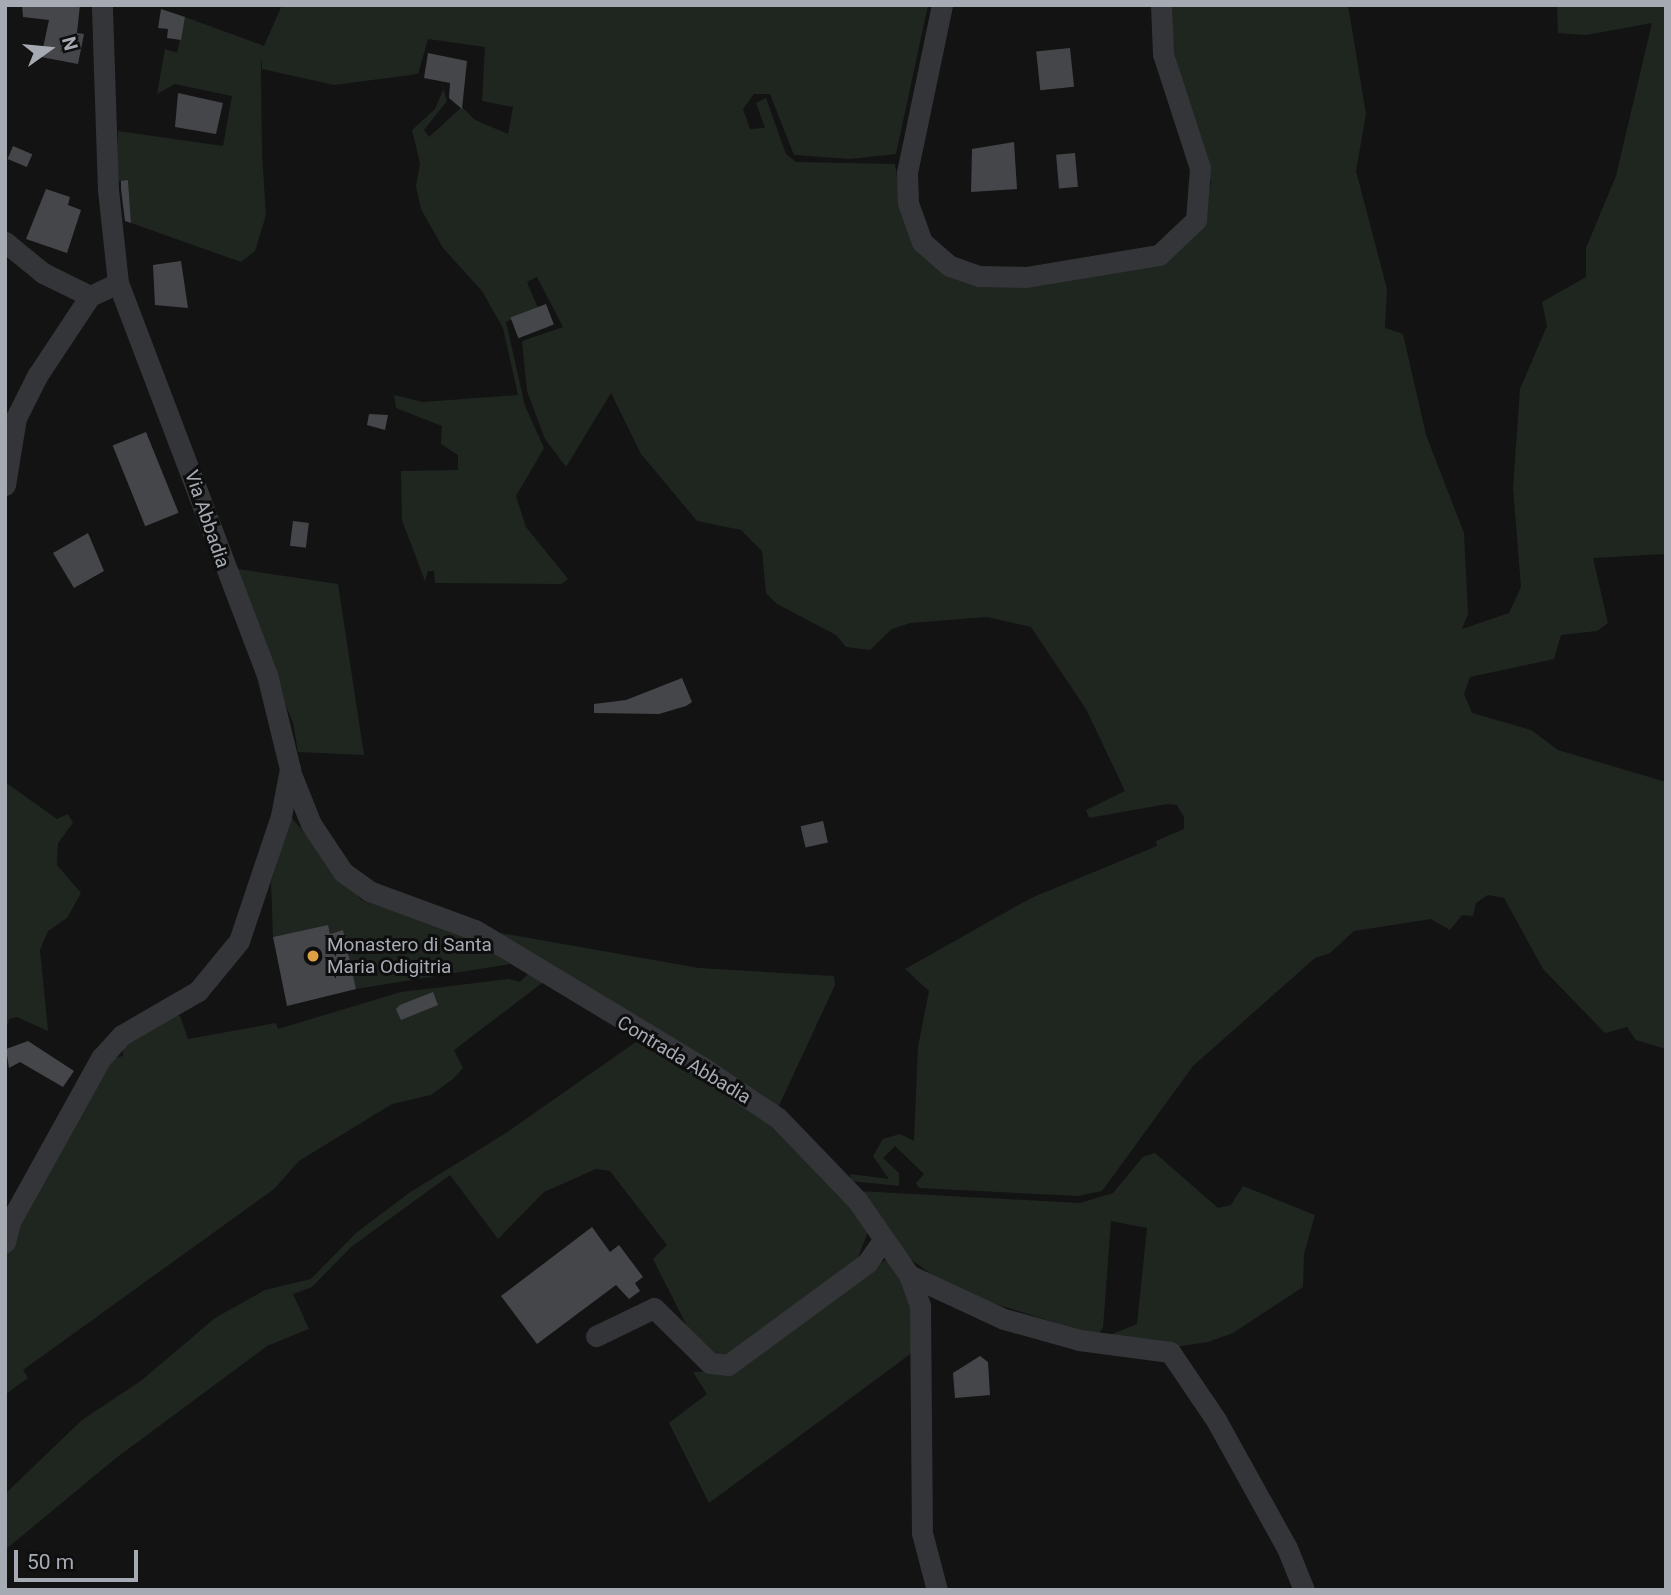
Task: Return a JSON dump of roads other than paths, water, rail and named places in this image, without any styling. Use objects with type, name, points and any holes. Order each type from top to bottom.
[{"type":"street","name":"Via Abbadia","points":[[5,1242],[10,1222],[101,1058],[122,1035],[180,1004],[221,968],[246,927],[281,816],[289,768],[267,675],[118,283],[108,190],[102,5]]},
{"type":"street","points":[[943,5],[907,173],[908,203],[922,242],[950,265],[979,276],[1026,277],[1159,255],[1196,220],[1200,168],[1163,54],[1161,5]]},
{"type":"street","points":[[5,242],[43,273],[90,296]]},
{"type":"street","points":[[5,485],[16,418],[90,296],[118,283]]},
{"type":"street","name":"Contrada Abbadia","points":[[289,768],[311,824],[343,872],[369,891],[475,930],[779,1118],[827,1163],[909,1275],[920,1306],[924,1354],[922,1533],[937,1590]]},
{"type":"street","points":[[596,1336],[654,1308],[710,1363],[728,1364],[867,1263],[884,1239]]},
{"type":"street","points":[[909,1275],[1017,1322],[1127,1350],[1170,1352],[1216,1420],[1287,1548],[1304,1590]]},
{"type":"place","name":"Monastero di Santa Maria Odigitria","points":[[313,956]]}]
